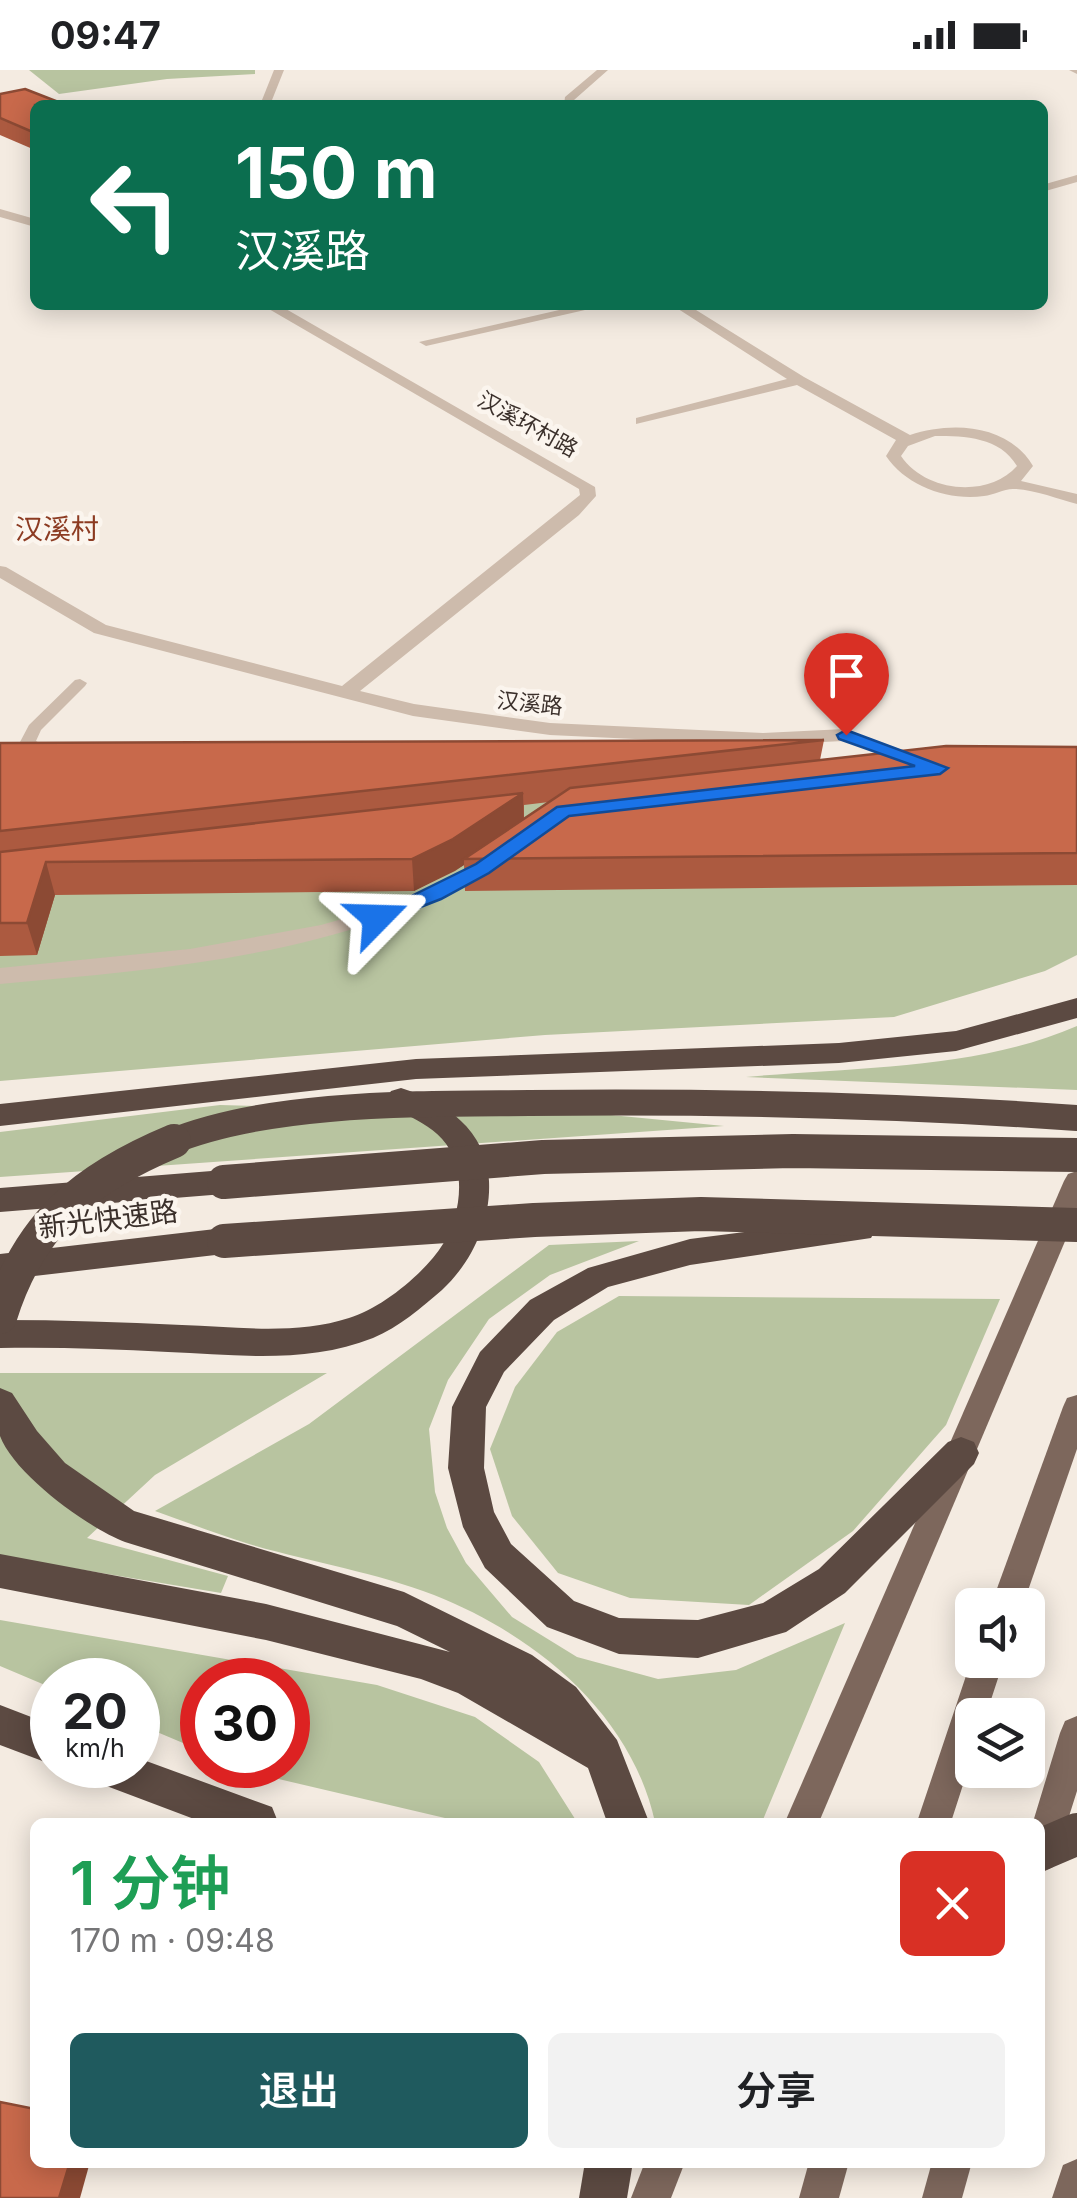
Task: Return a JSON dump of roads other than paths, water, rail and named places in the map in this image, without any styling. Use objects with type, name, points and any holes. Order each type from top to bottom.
[{"type":"highway","points":[[0,1116],[416,1069],[878,1049],[956,1041],[1077,1008]]},
{"type":"highway","points":[[0,1334],[246,1342],[311,1339],[350,1332],[379,1320],[446,1267],[463,1239],[471,1212],[473,1170],[445,1122],[425,1107],[405,1100],[210,1093]]},
{"type":"highway","points":[[0,1317],[12,1276],[29,1244],[68,1202],[145,1152],[219,1125],[406,1105],[598,1102],[901,1107],[1077,1118]]},
{"type":"highway","name":"新光快速路","points":[[0,1200],[542,1157],[792,1151],[1077,1155]]},
{"type":"highway","name":"新光快速路","points":[[0,1267],[224,1241],[534,1220],[700,1214],[931,1219]]},
{"type":"highway","points":[[961,1453],[832,1581],[772,1619],[698,1639],[619,1636],[561,1614],[498,1556],[476,1515],[466,1468],[469,1406],[492,1362],[542,1310],[599,1277],[690,1252],[931,1219],[1077,1224]]},
{"type":"highway","points":[[0,1404],[30,1452],[64,1487],[125,1525],[404,1610],[518,1668],[562,1701],[603,1754],[627,1818]]},
{"type":"highway","points":[[0,1571],[266,1622],[421,1660],[470,1678],[603,1754]]},
{"type":"highway","points":[[0,1725],[30,1737]]},
{"type":"highway","points":[[160,1786],[246,1818]]},
{"type":"highway","points":[[1045,1848],[1077,1834]]},
{"type":"highway","points":[[603,2198],[608,2168]]},
{"type":"main road","points":[[804,1818],[872,1653],[1012,1346],[1077,1181]]},
{"type":"main road","points":[[1012,1588],[1077,1408]]},
{"type":"main road","points":[[935,1818],[982,1678]]},
{"type":"main road","points":[[1045,1843],[1077,1734]]},
{"type":"main road","points":[[651,2198],[663,2168]]},
{"type":"main road","points":[[819,2198],[827,2168]]},
{"type":"main road","points":[[942,2198],[950,2168]]},
{"type":"main road","points":[[1072,2198],[1077,2179]]},
{"type":"street","points":[[267,100],[279,70]]},
{"type":"street","points":[[569,100],[603,70]]},
{"type":"street","points":[[1048,187],[1077,178]]},
{"type":"street","points":[[0,212],[30,221]]},
{"type":"street","name":"汉溪环村路","points":[[278,310],[587,487],[588,496],[573,512],[346,694]]},
{"type":"street","points":[[426,342],[576,310]]},
{"type":"street","points":[[687,310],[799,380],[904,438],[955,432],[995,440],[1021,456],[1025,466],[1011,483]]},
{"type":"street","points":[[641,421],[799,380]]},
{"type":"street","points":[[904,438],[894,450],[893,460],[912,478],[962,490],[1011,483],[1077,499]]},
{"type":"street","name":"汉溪路","points":[[0,570],[100,630],[346,694],[466,719],[550,729],[763,739],[846,735],[940,768],[900,773]]},
{"type":"street","points":[[0,976],[167,960],[377,918],[434,894],[515,845]]},
{"type":"lane","points":[[67,757],[40,753],[28,742],[34,728],[80,683]]},
{"type":"lane","points":[[709,756],[763,739]]},
{"type":"district","name":"汉溪村","points":[[57,529]]}]
